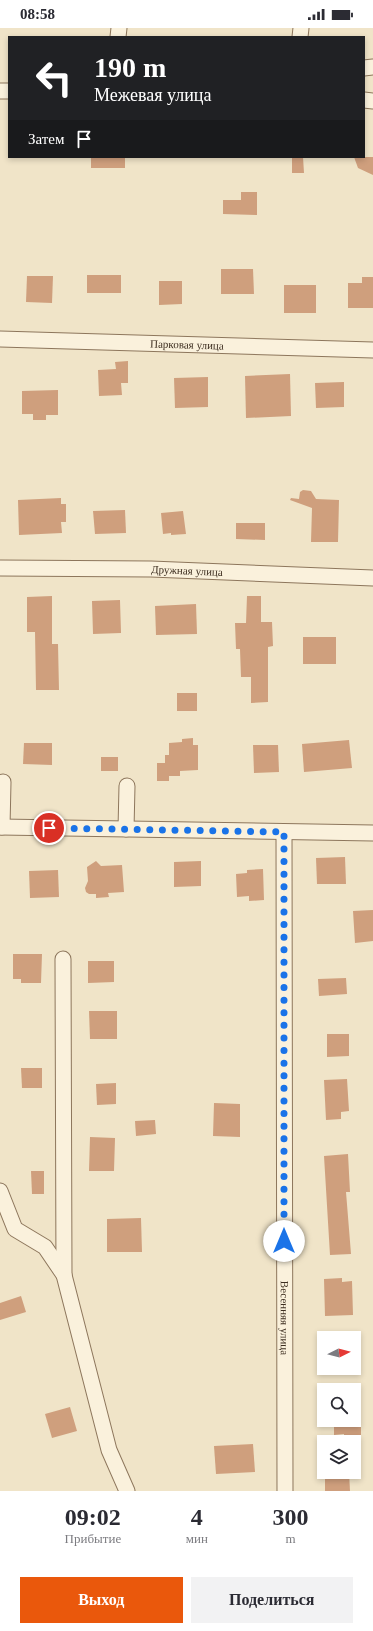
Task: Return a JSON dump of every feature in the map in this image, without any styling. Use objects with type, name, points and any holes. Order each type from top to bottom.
[{"type":"street","name":"Парковая улица","points":[[0,339],[373,350]]},
{"type":"street","name":"Дружная улица","points":[[0,568],[151,570],[373,578]]},
{"type":"street","points":[[3,782],[1,827],[373,833]]},
{"type":"street","points":[[126,829],[127,786]]},
{"type":"street","name":"Весенняя улица","points":[[284,832],[285,1491]]},
{"type":"street","points":[[63,959],[64,1275],[109,1450],[127,1491]]},
{"type":"street","points":[[0,1190],[15,1228],[45,1247],[64,1275]]},
{"type":"building","points":[[373,157],[373,175],[358,168],[354,158]]},
{"type":"building","points":[[91,158],[125,158],[125,168],[91,168]]},
{"type":"building","points":[[292,158],[303,158],[304,173],[292,173]]},
{"type":"building","points":[[241,192],[257,192],[257,215],[223,214],[223,200],[241,200]]},
{"type":"building","points":[[221,269],[253,269],[254,294],[221,294]]},
{"type":"building","points":[[87,275],[121,275],[121,293],[87,293]]},
{"type":"building","points":[[27,276],[53,276],[52,303],[26,302]]},
{"type":"building","points":[[362,277],[373,277],[373,308],[348,308],[348,283],[362,283]]},
{"type":"building","points":[[159,281],[182,281],[182,304],[159,305]]},
{"type":"building","points":[[284,285],[316,285],[316,313],[284,313]]},
{"type":"building","points":[[128,361],[128,383],[121,383],[122,395],[99,396],[98,370],[116,369],[115,362]]},
{"type":"building","points":[[290,374],[291,416],[246,418],[245,376]]},
{"type":"building","points":[[208,377],[208,407],[175,408],[174,378]]},
{"type":"building","points":[[344,382],[344,407],[316,408],[315,383]]},
{"type":"building","points":[[58,390],[58,415],[46,415],[46,420],[33,420],[33,414],[22,414],[22,391]]},
{"type":"building","points":[[303,490],[311,491],[316,499],[339,500],[338,542],[311,542],[312,508],[290,500],[291,498],[299,499],[300,492]]},
{"type":"building","points":[[61,498],[61,504],[66,504],[66,522],[61,522],[62,533],[19,535],[18,500]]},
{"type":"building","points":[[125,510],[126,533],[95,534],[93,511]]},
{"type":"building","points":[[183,511],[186,534],[163,534],[161,513]]},
{"type":"building","points":[[236,523],[265,523],[265,540],[236,539]]},
{"type":"building","points":[[52,596],[52,644],[58,644],[59,690],[36,690],[35,632],[27,632],[27,597]]},
{"type":"building","points":[[247,596],[261,596],[261,622],[272,622],[273,646],[268,647],[268,702],[251,703],[251,677],[241,677],[240,649],[236,649],[235,623],[246,623]]},
{"type":"building","points":[[120,600],[121,633],[93,634],[92,601]]},
{"type":"building","points":[[196,604],[197,634],[156,635],[155,606]]},
{"type":"building","points":[[303,637],[336,637],[336,664],[303,664]]},
{"type":"building","points":[[177,693],[197,693],[197,711],[177,711]]},
{"type":"building","points":[[193,738],[193,745],[198,745],[198,770],[180,771],[180,776],[169,776],[169,781],[157,781],[157,763],[165,763],[165,755],[169,755],[169,743],[182,742],[182,739]]},
{"type":"building","points":[[349,740],[352,768],[304,772],[302,744]]},
{"type":"building","points":[[24,743],[52,743],[52,765],[23,764]]},
{"type":"building","points":[[253,745],[278,745],[279,772],[254,773]]},
{"type":"building","points":[[101,757],[118,757],[118,771],[101,771]]},
{"type":"building","points":[[345,857],[346,884],[317,884],[316,858]]},
{"type":"building","points":[[96,861],[101,866],[122,865],[124,892],[108,893],[109,897],[96,898],[96,894],[89,894],[86,892],[85,888],[88,881],[87,867]]},
{"type":"building","points":[[201,861],[201,886],[174,887],[174,862]]},
{"type":"building","points":[[263,869],[264,900],[249,901],[249,896],[237,897],[236,874],[247,873],[247,870]]},
{"type":"building","points":[[58,870],[59,897],[30,898],[29,871]]},
{"type":"building","points":[[373,910],[373,941],[355,943],[353,911]]},
{"type":"building","points":[[13,954],[42,954],[41,983],[21,983],[21,979],[13,979]]},
{"type":"building","points":[[88,961],[114,961],[114,982],[88,983]]},
{"type":"building","points":[[346,978],[347,994],[319,996],[318,979]]},
{"type":"building","points":[[89,1011],[117,1011],[117,1039],[90,1039]]},
{"type":"building","points":[[327,1034],[349,1034],[349,1056],[327,1057]]},
{"type":"building","points":[[21,1068],[42,1068],[42,1088],[22,1088]]},
{"type":"building","points":[[347,1079],[349,1111],[341,1112],[341,1119],[326,1120],[324,1080]]},
{"type":"building","points":[[116,1083],[116,1104],[97,1105],[96,1084]]},
{"type":"building","points":[[214,1103],[240,1104],[240,1137],[213,1136]]},
{"type":"building","points":[[155,1120],[156,1134],[136,1136],[135,1121]]},
{"type":"building","points":[[90,1137],[115,1138],[114,1171],[89,1171]]},
{"type":"building","points":[[348,1154],[350,1192],[346,1192],[351,1254],[330,1255],[324,1156]]},
{"type":"building","points":[[31,1171],[44,1171],[44,1194],[32,1194]]},
{"type":"building","points":[[141,1218],[142,1252],[107,1252],[107,1219]]},
{"type":"building","points":[[342,1278],[342,1282],[352,1281],[353,1315],[325,1316],[324,1279]]},
{"type":"building","points":[[21,1296],[26,1312],[0,1320],[0,1303]]},
{"type":"building","points":[[70,1407],[77,1431],[52,1438],[45,1414]]},
{"type":"building","points":[[334,1427],[361,1427],[361,1435],[334,1435]]},
{"type":"building","points":[[253,1444],[255,1472],[216,1474],[214,1446]]},
{"type":"building","points":[[325,1479],[349,1479],[350,1491],[325,1491]]},
{"type":"route","points":[[49,828],[284,832],[284,1241]]}]
